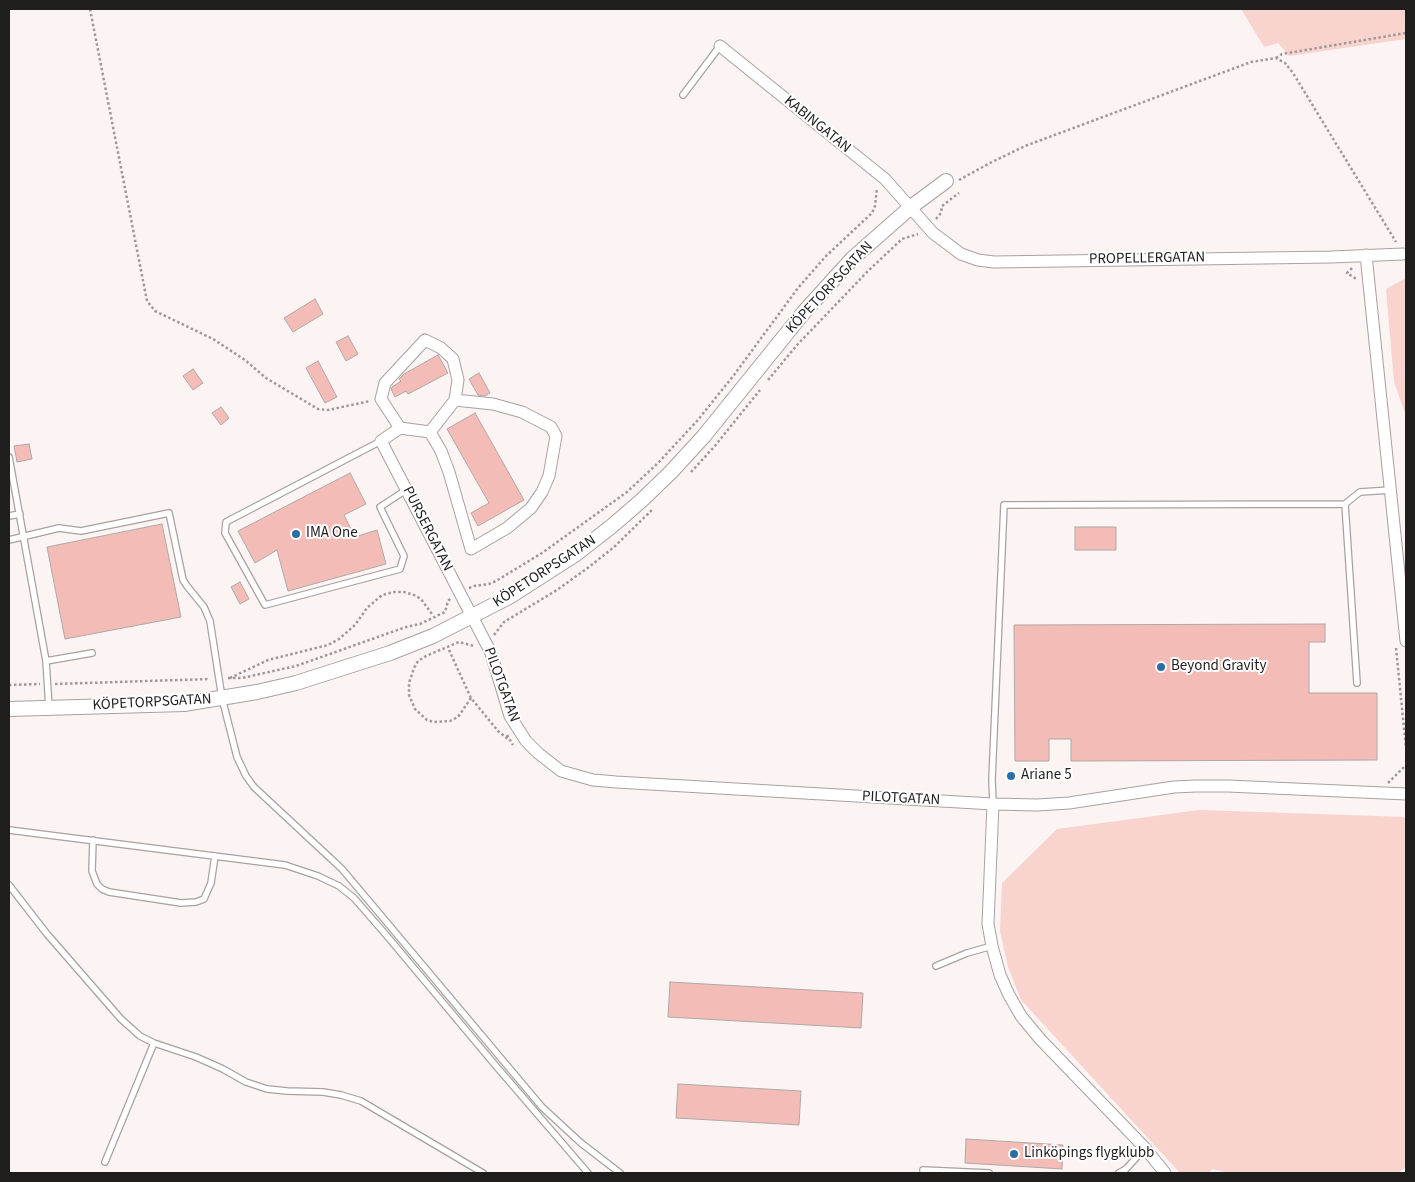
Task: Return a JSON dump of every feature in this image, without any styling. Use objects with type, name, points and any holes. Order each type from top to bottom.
[{"type":"street","name":"KABINGATAN","points":[[720,46],[885,180],[911,207]]},
{"type":"street","name":"KÖPETORPSGATAN","points":[[9,709],[184,704],[296,683],[354,666],[433,636],[521,590],[576,554],[642,500],[704,436],[823,291],[853,258],[911,207],[946,181]]},
{"type":"street","name":"PROPELLERGATAN","points":[[911,207],[933,233],[961,254],[978,260],[994,262],[1404,254]]},
{"type":"street","points":[[1366,255],[1406,640]]},
{"type":"street","points":[[400,428],[381,399],[385,383],[425,340],[441,348],[453,359],[458,380],[455,400],[430,432]]},
{"type":"street","points":[[430,432],[449,472],[471,549],[507,528],[531,508],[542,492],[549,476],[556,436],[551,426],[522,412],[494,404],[455,400]]},
{"type":"street","points":[[381,441],[400,428],[430,432]]},
{"type":"street","name":"PURSERGATAN","points":[[381,441],[472,617]]},
{"type":"street","name":"PILOTGATAN","points":[[472,617],[485,640],[497,669],[506,706],[517,728],[526,741],[548,762],[561,771],[577,776],[616,782],[1037,805],[1069,803],[1174,787],[1196,786],[1406,794]]},
{"type":"street","points":[[993,804],[988,924],[1000,974],[1020,1016],[1146,1148],[1165,1173]]},
{"type":"lane","points":[[683,95],[720,46]]},
{"type":"lane","points":[[381,441],[226,522],[226,533],[265,605],[400,569],[404,556],[380,507],[407,489]]},
{"type":"lane","points":[[9,457],[46,661],[49,684],[49,708]]},
{"type":"lane","points":[[993,804],[992,779],[1004,505],[1345,504],[1360,492],[1391,490]]},
{"type":"lane","points":[[1345,504],[1357,683]]},
{"type":"lane","points":[[9,540],[59,528],[81,531],[169,513],[183,580],[204,607],[210,621],[222,698],[237,757],[246,776],[254,786],[342,869],[542,1107],[581,1143],[619,1173]]},
{"type":"lane","points":[[9,516],[20,514]]},
{"type":"lane","points":[[46,661],[92,653]]},
{"type":"lane","points":[[9,830],[285,865],[318,876],[339,886],[354,898],[387,936],[588,1173]]},
{"type":"lane","points":[[93,840],[92,871],[97,884],[102,889],[109,892],[181,903],[196,902],[204,899],[211,883],[215,856]]},
{"type":"lane","points":[[9,885],[47,934],[127,1027],[140,1036],[154,1043],[196,1057],[246,1082],[267,1089],[287,1092],[323,1092],[361,1101],[483,1173]]},
{"type":"lane","points":[[936,966],[992,946]]},
{"type":"lane","points":[[105,1162],[154,1043]]},
{"type":"lane","points":[[1119,1173],[1126,1169],[1146,1148]]},
{"type":"lane","points":[[923,1170],[990,1173]]},
{"type":"path","points":[[90,9],[147,301],[155,311],[213,339],[245,360],[266,378],[318,408],[333,409],[381,399]]},
{"type":"path","points":[[946,181],[955,182],[1025,146],[1252,62],[1276,58],[1282,54],[1406,33]]},
{"type":"path","points":[[1276,58],[1285,63],[1293,73],[1404,254]]},
{"type":"path","points":[[9,685],[242,678],[296,666],[406,627],[420,624],[445,612],[450,599],[474,586],[496,581],[542,553],[611,504],[658,463],[697,421],[734,375],[798,288],[826,256],[872,213],[875,206],[877,188],[885,180]]},
{"type":"path","points":[[228,678],[268,660],[328,645],[339,639],[355,625],[367,608],[382,595],[394,592],[414,595],[422,599],[432,614]]},
{"type":"path","points":[[471,698],[458,716],[450,721],[442,723],[426,720],[419,715],[411,702],[410,676],[418,661],[426,656],[459,642],[472,646],[485,640]]},
{"type":"path","points":[[449,650],[471,698],[498,731],[508,740]]},
{"type":"shaded area","points":[[1241,9],[1406,9],[1406,39],[1289,56],[1278,43],[1264,47]]},
{"type":"shaded area","points":[[1406,278],[1406,416],[1394,382],[1386,289]]},
{"type":"shaded area","points":[[1199,810],[1406,817],[1406,1167],[1398,1173],[1229,1173],[1212,1169],[1209,1173],[1180,1173],[1021,1000],[1008,967],[1000,931],[1002,883],[1057,829]]},
{"type":"building","points":[[315,299],[323,314],[293,332],[284,318]]},
{"type":"building","points":[[348,336],[358,354],[346,361],[336,342]]},
{"type":"building","points":[[438,355],[448,373],[408,394],[406,391],[395,397],[391,389],[401,381],[399,379],[404,374]]},
{"type":"building","points":[[318,361],[337,397],[325,403],[306,368]]},
{"type":"building","points":[[193,369],[203,383],[193,390],[183,376]]},
{"type":"building","points":[[479,373],[490,393],[485,396],[478,395],[469,379]]},
{"type":"building","points":[[221,407],[229,418],[221,425],[212,413]]},
{"type":"building","points":[[475,413],[524,500],[478,526],[471,513],[489,503],[447,429]]},
{"type":"building","points":[[29,444],[32,459],[17,462],[14,446]]},
{"type":"building","name":"IMA One","points":[[350,473],[366,504],[344,515],[355,537],[377,530],[386,564],[288,591],[277,550],[255,563],[238,531]]},
{"type":"building","points":[[162,524],[181,617],[65,639],[47,547]]},
{"type":"building","points":[[1075,527],[1116,527],[1116,550],[1075,550]]},
{"type":"building","points":[[240,582],[249,599],[240,604],[231,587]]},
{"type":"building","name":"Beyond Gravity","points":[[1325,624],[1325,642],[1309,642],[1309,693],[1377,693],[1377,760],[1071,761],[1071,739],[1049,739],[1049,761],[1015,761],[1014,625]]},
{"type":"building","points":[[670,982],[863,993],[861,1028],[668,1017]]},
{"type":"building","points":[[678,1084],[801,1091],[799,1125],[676,1118]]},
{"type":"building","name":"Linköpings flygklubb","points":[[966,1139],[1063,1145],[1062,1169],[965,1163]]},
{"type":"place","name":"IMA One","points":[[296,534]]},
{"type":"place","name":"Beyond Gravity","points":[[1161,667]]},
{"type":"place","name":"Ariane 5","points":[[1011,776]]},
{"type":"place","name":"Linköpings flygklubb","points":[[1014,1154]]}]
